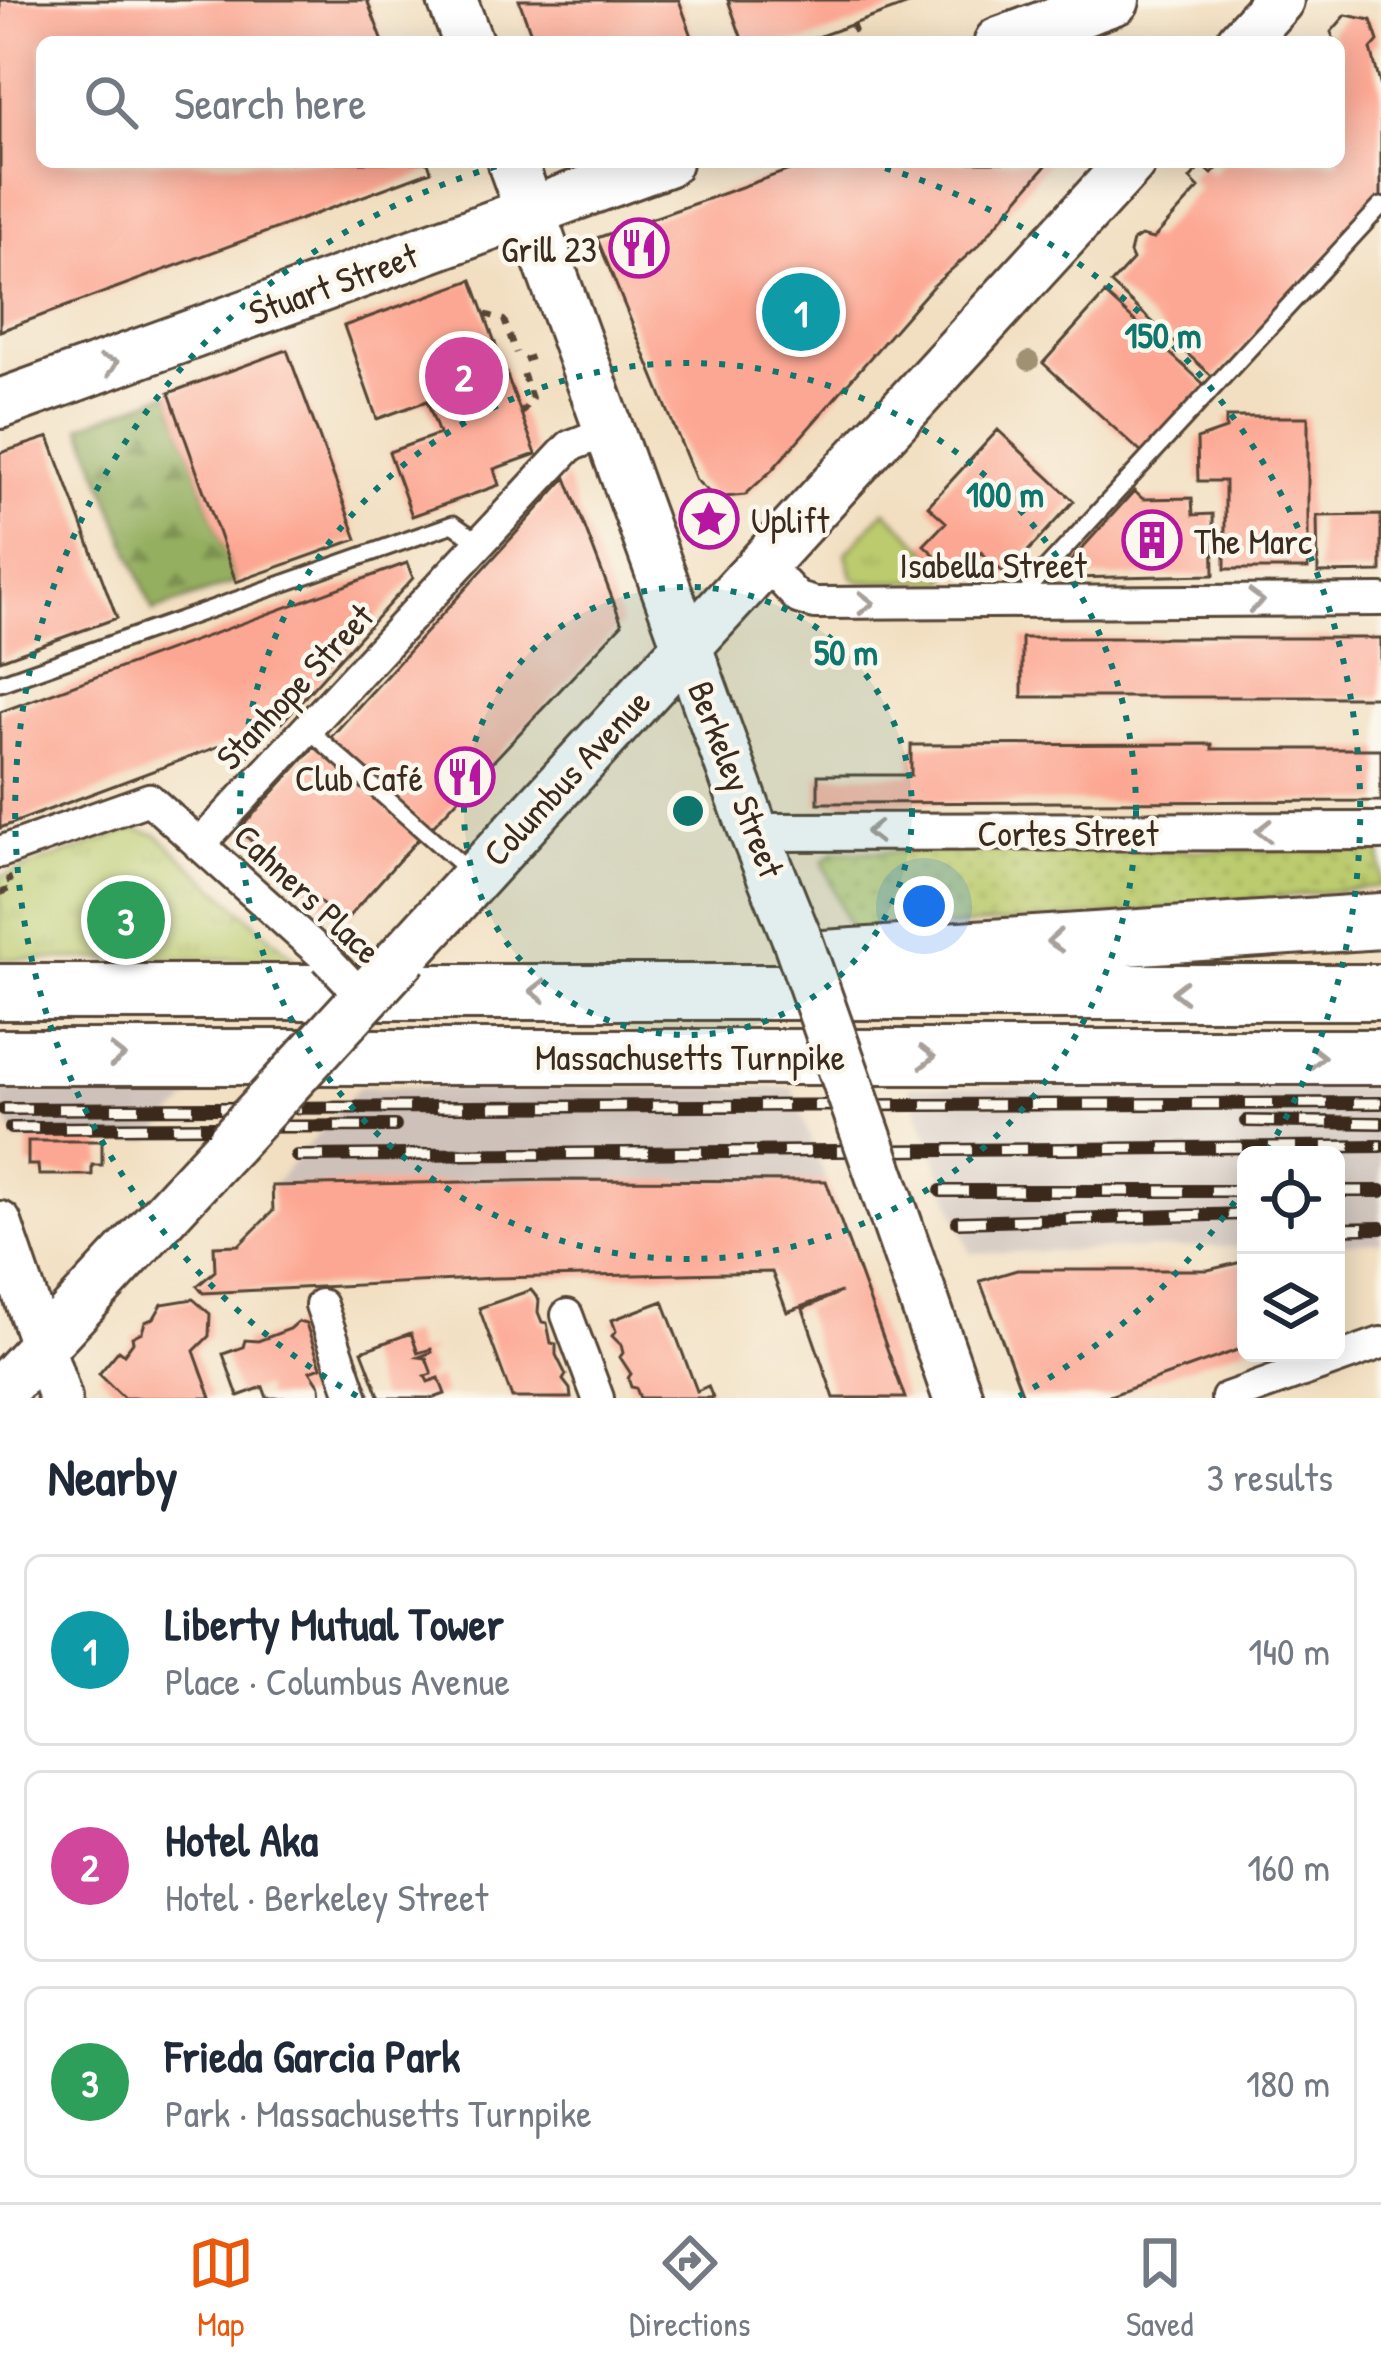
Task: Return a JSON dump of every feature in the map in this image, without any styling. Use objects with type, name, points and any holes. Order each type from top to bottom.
[{"type":"highway","points":[[628,991],[796,961],[1381,921]]},
{"type":"highway","name":"Massachusetts Turnpike","points":[[0,992],[1381,992]]},
{"type":"highway","name":"Massachusetts Turnpike","points":[[0,1057],[1381,1057]]},
{"type":"main road","points":[[452,0],[466,36]]},
{"type":"main road","points":[[1016,36],[1115,0]]},
{"type":"main road","points":[[1246,36],[1279,0]]},
{"type":"main road","name":"Berkeley Street","points":[[514,168],[754,832],[796,936],[958,1398]]},
{"type":"main road","name":"Stuart Street","points":[[0,404],[651,168]]},
{"type":"main road","name":"Columbus Avenue","points":[[0,1392],[1126,168]]},
{"type":"main road","points":[[0,1223],[60,1398]]},
{"type":"street","name":"Stanhope Street","points":[[199,845],[570,446],[610,430]]},
{"type":"street","name":"Isabella Street","points":[[764,563],[798,598],[815,603],[1381,600]]},
{"type":"street","points":[[0,852],[149,799],[199,845]]},
{"type":"street","name":"Cortes Street","points":[[754,832],[1381,831]]},
{"type":"street","name":"Cahners Place","points":[[199,845],[364,998]]},
{"type":"street","points":[[321,1305],[353,1398]]},
{"type":"street","points":[[567,1316],[598,1398]]},
{"type":"street","points":[[1227,1398],[1381,1342]]},
{"type":"lane","points":[[1024,603],[1031,585],[1381,206]]},
{"type":"lane","points":[[0,683],[453,524],[479,542]]},
{"type":"lane","points":[[308,728],[475,876]]},
{"type":"path","points":[[852,24],[857,36]]},
{"type":"path","points":[[485,314],[504,320],[516,353]]},
{"type":"path","points":[[524,360],[538,355]]},
{"type":"path","points":[[521,414],[532,398],[522,370]]},
{"type":"path","points":[[0,893],[12,888]]},
{"type":"shaded area","points":[[202,1086],[149,1141],[15,1141],[0,1100],[0,1088]]},
{"type":"shaded area","points":[[359,1087],[792,1088],[826,1181],[272,1186]]},
{"type":"shaded area","points":[[909,1087],[1381,1087],[1381,1242],[1345,1243],[1345,1146],[1237,1146],[1237,1246],[970,1253]]},
{"type":"green space","points":[[169,393],[236,582],[153,611],[81,426]]},
{"type":"green space","points":[[885,510],[946,568],[947,581],[861,582],[852,576],[846,553]]},
{"type":"green space","points":[[134,829],[157,835],[295,959],[0,959],[0,877]]},
{"type":"green space","points":[[1381,850],[1381,886],[1120,914],[852,934],[823,862],[834,852]]},
{"type":"building","points":[[0,0],[367,0],[381,36],[36,36],[36,168],[431,171],[0,331]]},
{"type":"building","points":[[519,0],[679,0],[692,36],[532,36]]},
{"type":"building","points":[[728,0],[917,0],[821,36],[741,36]]},
{"type":"building","points":[[1346,15],[1371,20],[1378,41],[1371,49],[1381,88],[1381,197],[1214,378],[1111,284],[1133,260],[1133,241],[1141,236],[1153,239],[1199,188],[1190,179],[1199,168],[1212,174],[1218,168],[1345,168],[1345,36],[1331,32]]},
{"type":"building","points":[[795,168],[1044,168],[980,244],[932,287],[745,495],[710,493],[696,480],[597,238]]},
{"type":"building","points":[[472,280],[536,454],[494,469],[499,485],[412,516],[389,452],[439,434],[427,401],[377,419],[344,326]]},
{"type":"building","points":[[1105,294],[1207,387],[1144,455],[1043,363]]},
{"type":"building","points":[[287,350],[357,539],[236,582],[169,393]]},
{"type":"building","points":[[1226,417],[1308,417],[1308,569],[1225,569],[1225,481],[1198,481],[1197,439],[1226,429]]},
{"type":"building","points":[[998,430],[1074,501],[1006,575],[981,552],[962,572],[953,564],[949,568],[924,545],[946,522],[928,506]]},
{"type":"building","points":[[49,437],[117,618],[0,660],[0,453]]},
{"type":"building","points":[[566,478],[622,624],[429,830],[330,738]]},
{"type":"building","name":"The Marc","points":[[1134,491],[1143,499],[1192,498],[1193,515],[1213,514],[1214,575],[1068,578],[1067,565]]},
{"type":"building","points":[[1381,515],[1381,572],[1318,573],[1317,516]]},
{"type":"building","points":[[407,563],[413,578],[281,723],[0,828],[0,712]]},
{"type":"building","points":[[1022,638],[1381,638],[1381,697],[1022,697]]},
{"type":"building","points":[[1212,744],[1212,749],[1381,749],[1381,801],[818,803],[818,775],[911,775],[911,745]]},
{"type":"building","points":[[316,745],[419,838],[343,923],[239,830]]},
{"type":"building","points":[[28,1141],[102,1141],[102,1165],[92,1165],[92,1175],[39,1175],[38,1165],[28,1165]]},
{"type":"building","points":[[826,1181],[905,1398],[834,1398],[803,1309],[841,1292],[787,1312],[772,1272],[495,1278],[203,1293],[197,1286],[215,1271],[214,1246],[239,1245],[273,1211],[272,1186]]},
{"type":"building","points":[[1237,1263],[1237,1350],[1104,1398],[1024,1398],[980,1281],[1017,1270],[1208,1270]]},
{"type":"building","points":[[531,1290],[539,1300],[538,1312],[547,1323],[551,1343],[556,1344],[571,1398],[512,1398],[479,1308]]},
{"type":"building","points":[[193,1299],[210,1314],[209,1336],[194,1351],[211,1398],[124,1398],[99,1374],[119,1350],[124,1354],[132,1337],[142,1332],[162,1304]]},
{"type":"building","points":[[663,1301],[697,1391],[708,1386],[713,1398],[640,1398],[631,1387],[631,1374],[620,1357],[621,1345],[612,1336],[616,1331],[612,1320]]},
{"type":"building","points":[[298,1322],[306,1324],[321,1367],[310,1371],[320,1386],[321,1398],[267,1398],[263,1387],[238,1396],[223,1354],[243,1347],[245,1340],[258,1341]]},
{"type":"building","points":[[411,1333],[418,1353],[431,1349],[419,1357],[426,1358],[432,1374],[425,1376],[428,1382],[439,1378],[445,1394],[380,1398],[362,1351]]},
{"type":"railway","points":[[4,1109],[1381,1103]]},
{"type":"railway","points":[[1247,1121],[1381,1123]]},
{"type":"railway","points":[[11,1128],[395,1126]]},
{"type":"railway","points":[[297,1156],[1381,1146]]},
{"type":"railway","points":[[941,1191],[1237,1191]]},
{"type":"railway","points":[[1345,1191],[1381,1191]]},
{"type":"railway","points":[[958,1222],[1237,1214]]},
{"type":"railway","points":[[1345,1229],[1381,1228]]},
{"type":"place","name":"Grill 23","points":[[639,248]]},
{"type":"place","name":"Liberty Mutual Tower","points":[[801,312]]},
{"type":"place","name":"Hotel Aka","points":[[464,376]]},
{"type":"place","name":"Uplift","points":[[709,519]]},
{"type":"place","name":"The Marc","points":[[1152,540]]},
{"type":"place","name":"Club Café","points":[[465,777]]},
{"type":"place","name":"Frieda Garcia Park","points":[[126,920]]}]
